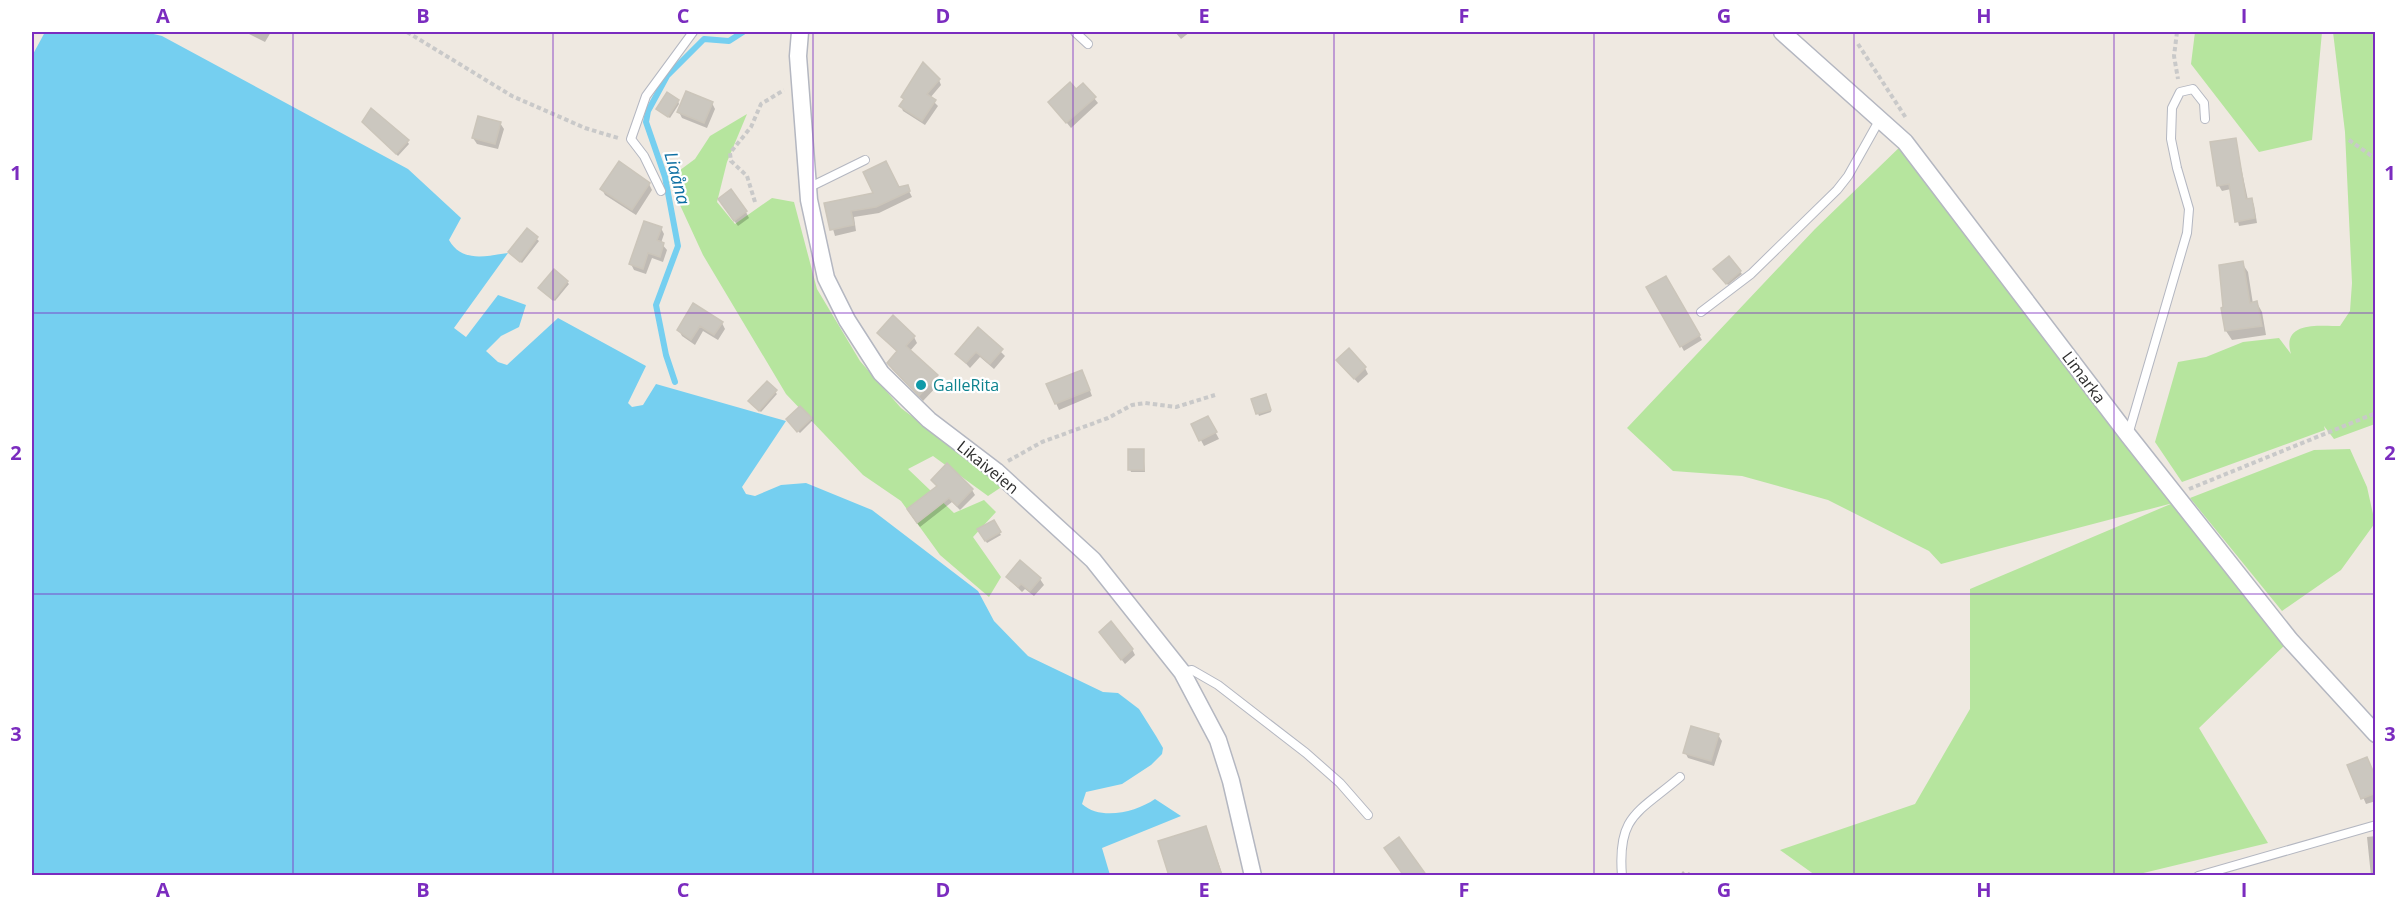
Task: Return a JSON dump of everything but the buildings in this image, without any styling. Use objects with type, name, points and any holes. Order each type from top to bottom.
[{"type":"street","name":"Likaiveien","points":[[800,32],[800,89],[808,188],[826,278],[847,320],[881,374],[929,420],[996,471],[1093,560],[1182,672],[1218,740],[1231,782],[1253,876]]},
{"type":"street","name":"Limarka","points":[[1782,32],[1905,142],[2128,435],[2290,640],[2376,734]]},
{"type":"lane","points":[[662,191],[644,156],[631,139],[646,96],[693,32]]},
{"type":"lane","points":[[1075,32],[1088,44]]},
{"type":"lane","points":[[2128,435],[2187,232],[2189,209],[2171,139],[2172,108],[2180,92],[2193,88],[2204,103],[2205,119]]},
{"type":"lane","points":[[1701,312],[1751,274],[1837,190],[1848,176],[1880,119]]},
{"type":"lane","points":[[808,188],[865,160]]},
{"type":"lane","points":[[1182,672],[1192,670],[1218,685],[1325,769],[1368,815]]},
{"type":"lane","points":[[1622,876],[1620,849],[1624,828],[1634,815],[1680,777]]},
{"type":"lane","points":[[2198,876],[2376,825]]},
{"type":"path","points":[[407,32],[512,96],[585,128],[611,137],[631,139]]},
{"type":"path","points":[[2177,32],[2175,56],[2180,92]]},
{"type":"path","points":[[1858,44],[1915,134],[1905,142]]},
{"type":"path","points":[[755,202],[747,176],[731,161],[730,153],[751,127],[761,104],[784,90],[800,89]]},
{"type":"path","points":[[2349,140],[2376,159]]},
{"type":"path","points":[[996,471],[1035,445],[1101,421],[1132,405],[1145,403],[1176,407],[1215,395]]},
{"type":"path","points":[[2175,495],[2376,413]]},
{"type":"green space","points":[[2195,32],[2322,32],[2312,140],[2259,152],[2191,64]]},
{"type":"green space","points":[[2333,32],[2375,32],[2375,424],[2334,439],[2324,426],[2325,430],[2182,482],[2155,442],[2178,362],[2206,357],[2243,342],[2279,338],[2291,354],[2289,343],[2291,336],[2297,331],[2313,326],[2340,326],[2350,311],[2352,283],[2345,132]]},
{"type":"green space","points":[[747,114],[727,162],[717,202],[735,224],[772,198],[794,202],[817,289],[860,361],[901,408],[1003,486],[988,496],[933,456],[908,469],[954,513],[984,500],[996,512],[973,537],[1001,577],[989,597],[940,555],[901,501],[863,475],[786,394],[703,255],[668,179],[695,159],[710,136]]},
{"type":"green space","points":[[1905,142],[2290,640],[2199,728],[2268,843],[2135,875],[1815,875],[1780,850],[1915,804],[1970,709],[1970,589],[2173,503],[1941,564],[1929,551],[1828,500],[1742,476],[1673,471],[1627,428],[1815,229]]},
{"type":"green space","points":[[2350,449],[2367,487],[2375,523],[2341,570],[2282,611],[2190,498],[2314,450]]},
{"type":"water","points":[[45,32],[145,32],[162,36],[408,169],[461,218],[449,240],[454,247],[468,255],[475,256],[508,253],[454,328],[466,337],[498,295],[526,305],[519,327],[501,336],[486,351],[498,362],[507,365],[558,318],[646,366],[628,403],[632,407],[643,405],[656,384],[786,421],[742,487],[746,494],[755,496],[781,485],[806,483],[872,510],[978,591],[994,621],[1028,656],[1103,692],[1118,693],[1139,709],[1163,748],[1162,754],[1151,765],[1122,784],[1086,792],[1082,804],[1099,812],[1118,813],[1138,808],[1155,799],[1181,816],[1102,848],[1110,875],[32,875],[32,56]]},
{"type":"waterway","name":"Liaåna","points":[[675,382],[666,355],[656,305],[678,246],[665,177],[646,122],[648,111],[667,76],[704,39],[729,41],[743,32]]},
{"type":"place","name":"GalleRita","points":[[921,385]]}]
